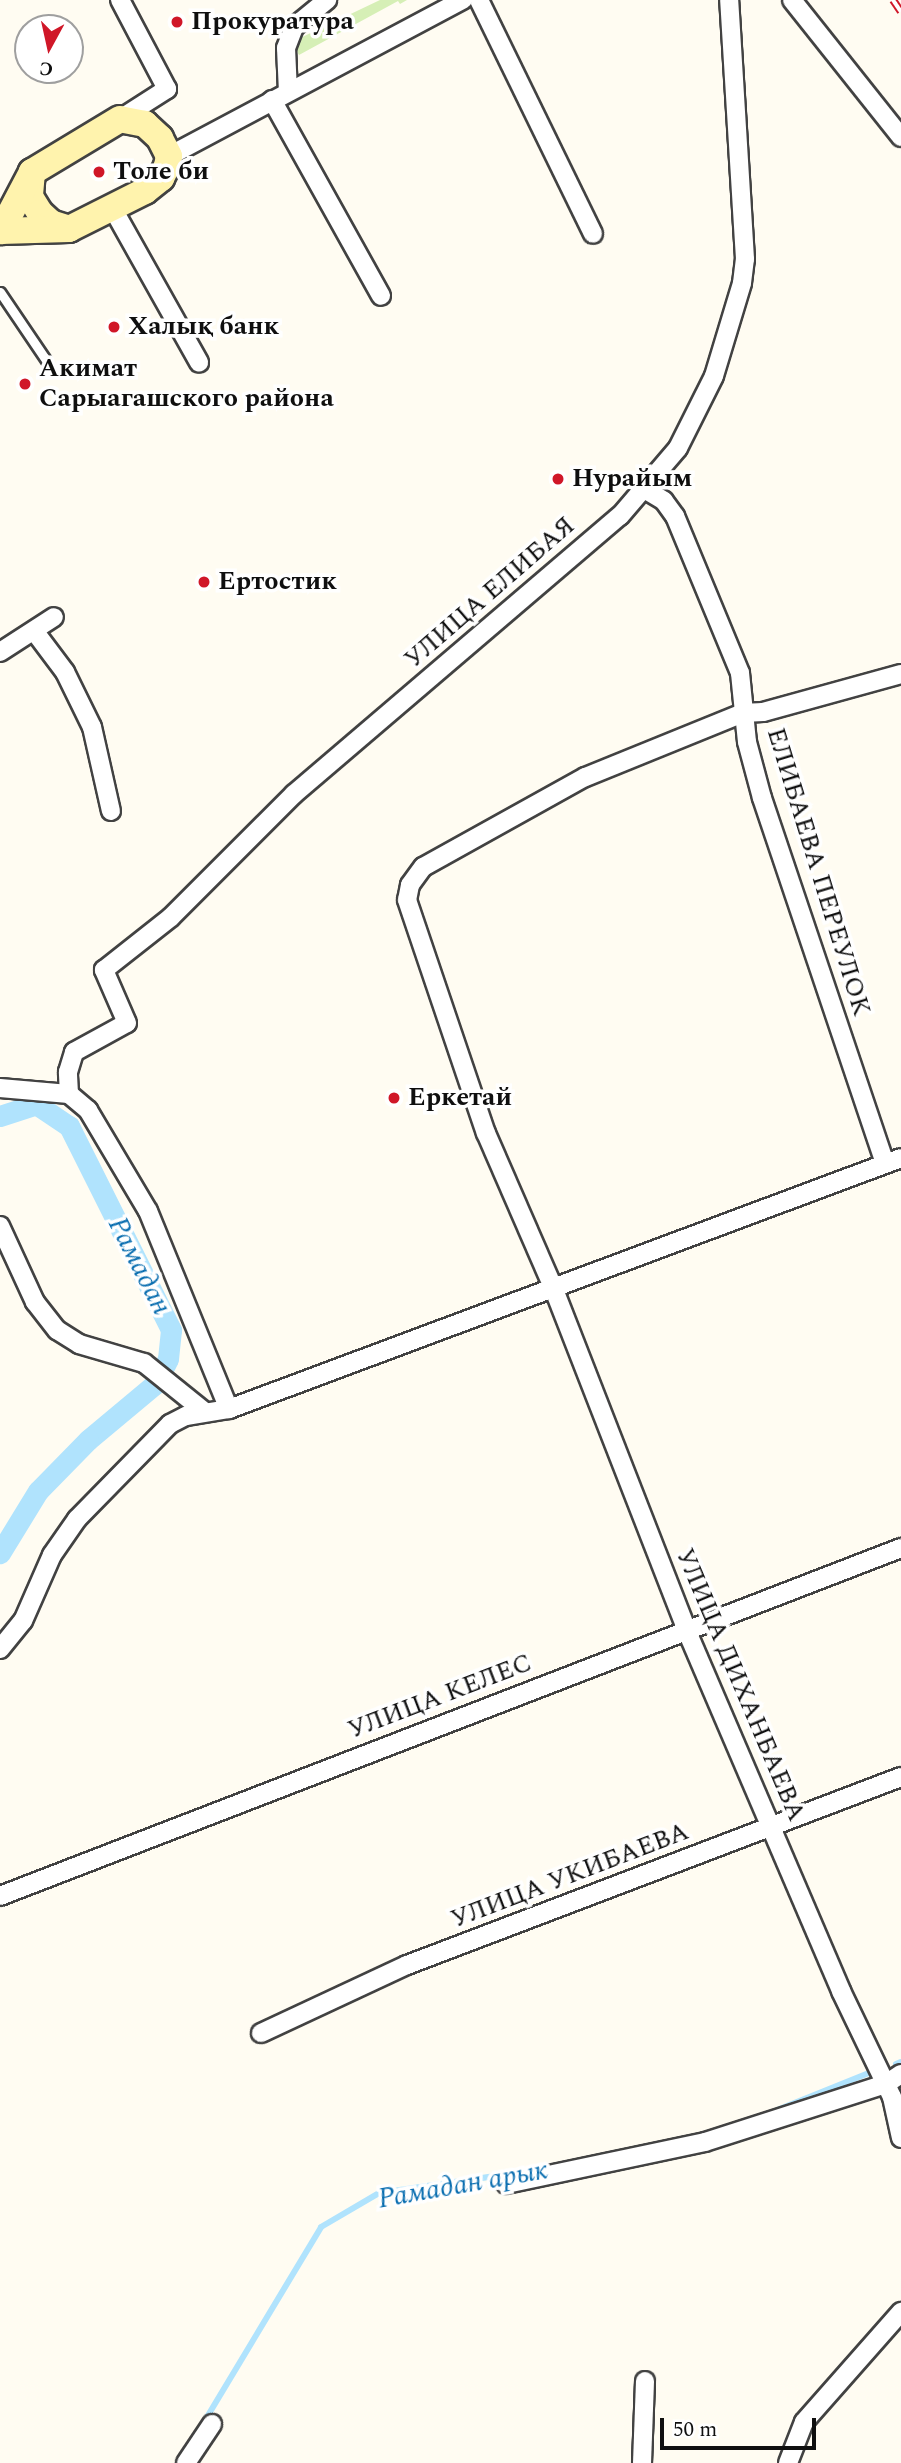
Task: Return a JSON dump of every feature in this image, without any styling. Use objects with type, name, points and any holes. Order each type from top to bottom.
[{"type":"street","points":[[0,231],[32,172],[167,89],[120,0]]},
{"type":"street","points":[[327,0],[294,27],[286,48],[280,96],[381,296]]},
{"type":"street","points":[[0,231],[69,229],[113,209],[153,186],[169,156],[463,0]]},
{"type":"street","points":[[479,0],[593,234]]},
{"type":"street","name":"УЛИЦА ЕЛИБАЯ","points":[[69,1094],[68,1072],[74,1052],[127,1023],[104,970],[171,917],[294,794],[646,490],[699,413],[742,284],[746,238],[729,0]]},
{"type":"street","points":[[792,0],[901,137]]},
{"type":"street","points":[[120,119],[145,124],[160,138],[169,156]]},
{"type":"street","points":[[32,172],[30,197],[40,213],[51,223],[69,229]]},
{"type":"street","points":[[113,209],[198,362]]},
{"type":"street","name":"ЕЛИБАЕВА ПЕРЕУЛОК","points":[[646,490],[664,501],[686,539],[740,673],[743,713],[762,798],[893,1160]]},
{"type":"street","points":[[0,652],[35,632],[54,617]]},
{"type":"street","points":[[35,632],[65,672],[92,727],[111,811]]},
{"type":"street","points":[[743,713],[763,712],[901,674]]},
{"type":"street","name":"УЛИЦА ДИХАНБАЕВА","points":[[743,713],[585,777],[435,861],[416,875],[407,900],[486,1133],[554,1287],[686,1629],[771,1828],[841,1991],[893,2085],[901,2138]]},
{"type":"street","points":[[0,1088],[69,1094],[88,1110],[148,1211],[229,1409]]},
{"type":"street","points":[[0,1648],[23,1621],[52,1555],[77,1519],[149,1441],[170,1424],[205,1412],[229,1409],[893,1160]]},
{"type":"street","points":[[0,1226],[35,1302],[57,1330],[79,1344],[144,1363],[205,1412]]},
{"type":"street","name":"УЛИЦА КЕЛЕС","points":[[0,1896],[901,1548]]},
{"type":"street","name":"УЛИЦА УКИБАЕВА","points":[[261,2033],[407,1965],[901,1777]]},
{"type":"street","points":[[506,2183],[705,2143],[893,2085]]},
{"type":"street","points":[[788,2463],[804,2422],[901,2312]]},
{"type":"street","points":[[642,2463],[645,2381]]},
{"type":"street","points":[[186,2463],[212,2424]]},
{"type":"lane","points":[[0,292],[46,360]]},
{"type":"green space","points":[[380,0],[407,0],[400,4],[398,1],[299,55],[295,48],[296,40]]},
{"type":"waterway","name":"Рамадан","points":[[0,1116],[36,1104],[69,1126],[171,1330],[168,1359],[155,1384],[88,1440],[38,1491],[0,1553]]},
{"type":"waterway","name":"Рамадан арык","points":[[896,2064],[901,2062]]},
{"type":"waterway","name":"Рамадан арык","points":[[777,2110],[871,2072]]},
{"type":"waterway","name":"Рамадан арык","points":[[204,2422],[321,2227],[379,2193],[530,2171]]},
{"type":"railway","points":[[893,0],[901,12]]},
{"type":"place","name":"Прокуратура","points":[[177,22]]},
{"type":"place","name":"Толе би","points":[[99,172]]},
{"type":"place","name":"Халық банк","points":[[114,327]]},
{"type":"place","name":"Акимат Сарыагашского района","points":[[25,384]]},
{"type":"place","name":"Нурайым","points":[[558,479]]},
{"type":"place","name":"Ертостик","points":[[204,582]]},
{"type":"place","name":"Еркетай","points":[[394,1098]]}]
